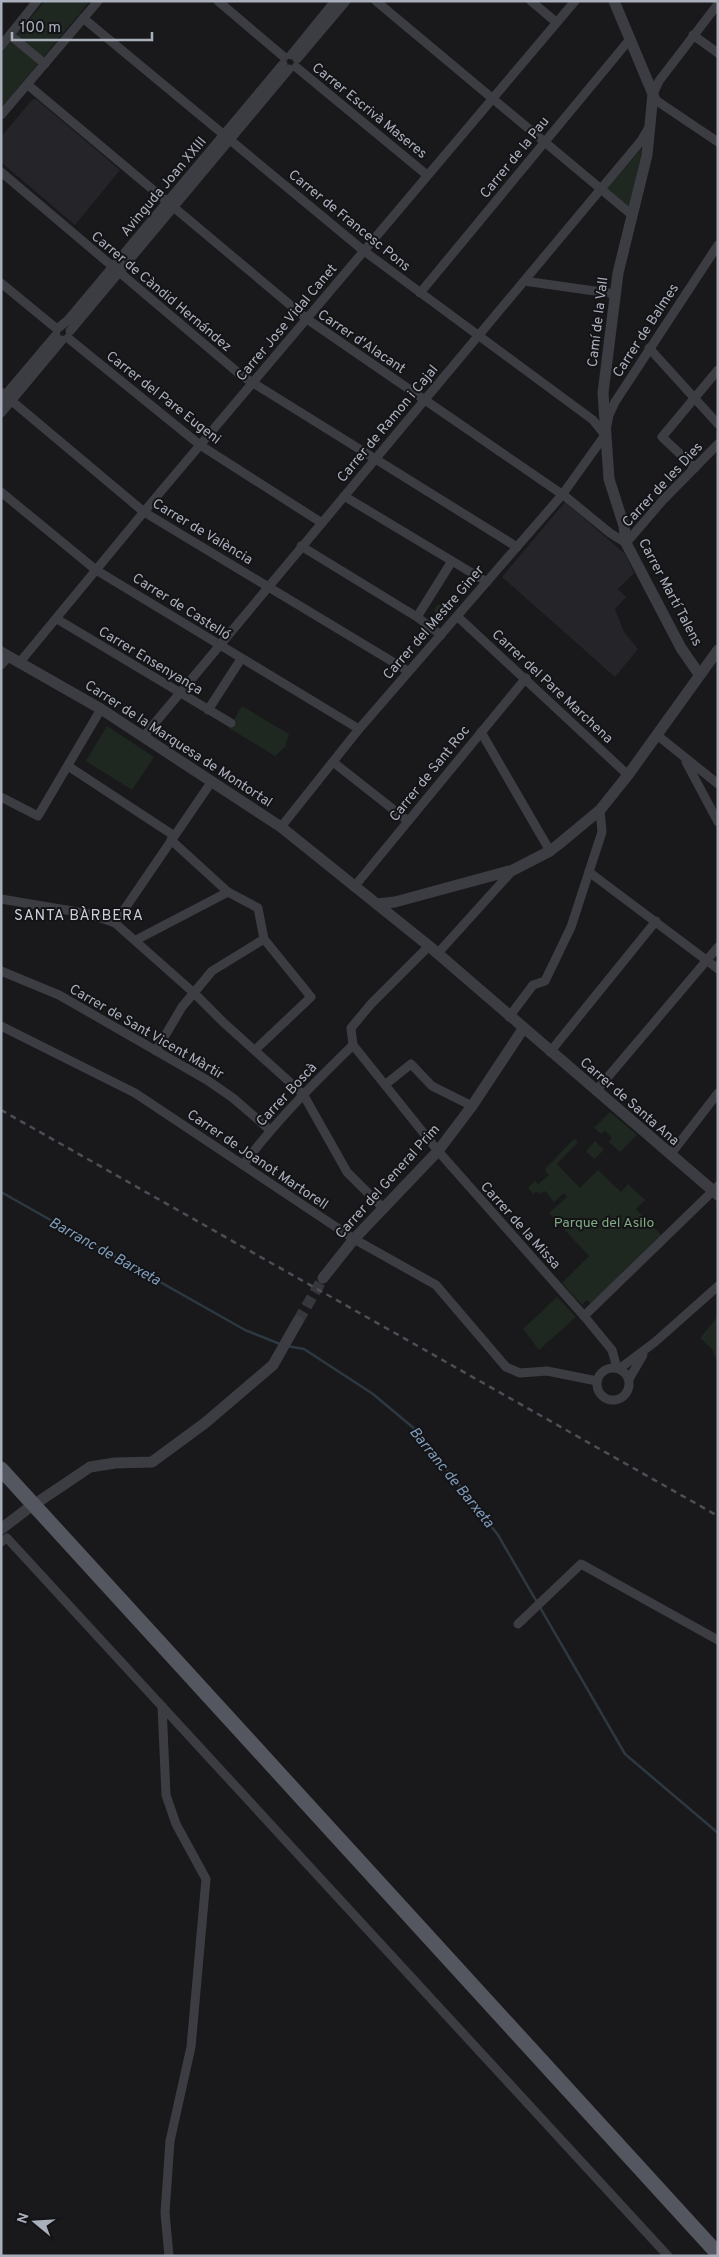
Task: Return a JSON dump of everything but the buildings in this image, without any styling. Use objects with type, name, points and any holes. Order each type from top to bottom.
[{"type":"main road","points":[[1,1469],[718,2254]]},
{"type":"street","points":[[1,46],[38,1]]},
{"type":"street","points":[[1,115],[98,1]]},
{"type":"street","name":"Carrer Escrivà Maseres","points":[[218,1],[427,175]]},
{"type":"street","name":"Avinguda Joan XXIII","points":[[290,62],[335,1]]},
{"type":"street","name":"Avinguda Joan XXIII","points":[[1,413],[5,397],[63,333],[290,62],[346,1]]},
{"type":"street","points":[[376,1],[632,215]]},
{"type":"street","points":[[531,1],[556,22]]},
{"type":"street","name":"Carrer Jose Vidal Canet","points":[[20,662],[252,383],[575,1]]},
{"type":"street","name":"Camí de la Vall","points":[[605,435],[604,386],[618,273],[647,155],[653,94],[614,1]]},
{"type":"street","points":[[718,4],[658,81],[653,94],[658,101],[718,142]]},
{"type":"street","name":"Carrer de Francesc Pons","points":[[83,18],[364,251],[593,420],[605,435]]},
{"type":"street","points":[[10,35],[45,64]]},
{"type":"street","points":[[693,35],[718,53]]},
{"type":"street","name":"Carrer de la Pau","points":[[420,293],[630,39]]},
{"type":"street","name":"Carrer d'Alacant","points":[[28,85],[307,319],[562,495],[626,543]]},
{"type":"street","points":[[1,98],[10,105]]},
{"type":"street","name":"Carrer de Ramon i Cajal","points":[[144,736],[641,141],[650,126]]},
{"type":"street","name":"Carrer de Càndid Hernández","points":[[1,172],[252,383],[376,458],[516,547]]},
{"type":"street","name":"Carrer de Balmes","points":[[605,435],[609,415],[615,402],[718,245]]},
{"type":"street","points":[[524,280],[616,294]]},
{"type":"street","name":"Carrer del Pare Eugeni","points":[[1,283],[200,445],[322,523]]},
{"type":"street","points":[[649,348],[718,424]]},
{"type":"street","points":[[694,468],[662,437],[718,370]]},
{"type":"street","name":"Carrer de València","points":[[5,397],[144,512],[408,671]]},
{"type":"street","name":"Carrer del Mestre Giner","points":[[281,827],[408,671],[458,617],[562,495],[605,435]]},
{"type":"street","name":"Carrer Martí Talens","points":[[605,435],[609,479],[624,526],[626,543],[681,648],[700,674]]},
{"type":"street","name":"Carrer de les Dies","points":[[626,543],[718,444]]},
{"type":"street","name":"Carrer de Castelló","points":[[1,492],[96,570],[359,729]]},
{"type":"street","points":[[344,496],[487,582]]},
{"type":"street","points":[[302,546],[417,617],[441,635]]},
{"type":"street","name":"Carrer del Mestre Giner","points":[[417,617],[452,561]]},
{"type":"street","name":"Carrer del Pare Marchena","points":[[458,617],[526,678],[628,775]]},
{"type":"street","name":"Carrer Ensenyança","points":[[57,619],[232,723]]},
{"type":"street","points":[[375,902],[395,902],[513,870],[550,852],[600,810],[628,775],[718,650]]},
{"type":"street","name":"Carrer de la Marquesa de Montortal","points":[[4,658],[20,662],[101,709],[281,827],[433,950]]},
{"type":"street","points":[[208,710],[241,659]]},
{"type":"street","name":"Carrer de Sant Roc","points":[[354,887],[526,678]]},
{"type":"street","points":[[1,797],[38,816],[101,709]]},
{"type":"street","points":[[480,732],[550,852]]},
{"type":"street","points":[[657,735],[718,784]]},
{"type":"street","points":[[685,759],[718,822]]},
{"type":"street","points":[[333,762],[408,821]]},
{"type":"street","points":[[68,766],[172,837],[228,892],[258,908],[264,939],[311,997],[255,1050]]},
{"type":"street","points":[[114,923],[212,781]]},
{"type":"street","points":[[509,1017],[534,985],[545,981],[570,927],[602,832],[600,810]]},
{"type":"street","points":[[353,1046],[351,1028],[371,1004],[433,950],[513,870]]},
{"type":"street","points":[[589,872],[718,969]]},
{"type":"street","points":[[136,940],[228,892]]},
{"type":"street","points":[[1,899],[90,914],[114,923],[136,940],[303,1094],[347,1172],[384,1209]]},
{"type":"street","points":[[395,902],[393,913],[398,921]]},
{"type":"street","points":[[550,1052],[656,921]]},
{"type":"street","points":[[156,1051],[182,1007],[219,965],[264,939]]},
{"type":"street","points":[[596,1091],[718,947]]},
{"type":"street","name":"Carrer de Santa Ana","points":[[433,950],[670,1155],[716,1191]]},
{"type":"street","name":"Carrer de Sant Vicent Màrtir","points":[[1,971],[58,995],[207,1080],[233,1098],[270,1130]]},
{"type":"street","name":"Carrer de Joanot Martorell","points":[[1,1026],[136,1093],[354,1239],[436,1285],[506,1367],[520,1373],[547,1371],[597,1381]]},
{"type":"street","name":"Carrer del General Prim","points":[[323,1278],[354,1239],[438,1151],[472,1106],[523,1029]]},
{"type":"street","name":"Carrer de la Missa","points":[[353,1046],[386,1084],[438,1151],[612,1350],[618,1369]]},
{"type":"street","name":"Carrer Boscà","points":[[243,1165],[270,1130],[303,1094],[353,1046]]},
{"type":"street","points":[[386,1084],[411,1064],[432,1086],[472,1106]]},
{"type":"street","points":[[670,1155],[718,1093]]},
{"type":"street","points":[[584,1316],[716,1191]]},
{"type":"street","points":[[618,1369],[654,1342],[718,1286]]},
{"type":"street","points":[[41,1500],[90,1467],[115,1463],[152,1462],[205,1423],[273,1365],[298,1321]]},
{"type":"street","points":[[629,1379],[618,1369],[612,1368],[602,1372],[597,1381],[597,1386],[602,1396],[611,1400],[616,1400],[626,1395],[629,1379],[642,1356],[654,1342]]},
{"type":"street","points":[[1,1529],[26,1510]]},
{"type":"street","points":[[1,1542],[7,1538],[668,2256]]},
{"type":"street","points":[[518,1624],[558,1588],[581,1564],[718,1640]]},
{"type":"street","points":[[162,1706],[166,1795],[176,1824],[206,1879],[191,2047],[170,2141],[165,2213],[169,2256]]},
{"type":"shaded area","points":[[36,99],[120,170],[75,225],[1,162],[1,137],[32,100]]},
{"type":"shaded area","points":[[565,502],[625,554],[634,573],[618,589],[626,597],[615,609],[624,632],[638,649],[615,677],[502,577]]},
{"type":"green space","points":[[45,1],[90,1],[1,108],[1,53]]},
{"type":"green space","points":[[642,150],[629,207],[606,189]]},
{"type":"green space","points":[[440,604],[446,610],[440,616],[434,610]]},
{"type":"green space","points":[[242,706],[289,734],[285,747],[275,756],[229,728]]},
{"type":"green space","points":[[107,726],[154,757],[132,790],[86,761]]},
{"type":"green space","points":[[610,1112],[637,1135],[620,1152],[609,1142],[612,1138],[605,1131],[601,1134],[594,1128]]},
{"type":"green space","name":"Parque del Asilo","points":[[574,1139],[578,1142],[557,1164],[580,1188],[598,1170],[621,1192],[628,1184],[645,1200],[636,1209],[661,1235],[591,1304],[587,1300],[582,1305],[562,1283],[589,1256],[549,1213],[567,1197],[564,1193],[554,1202],[545,1191],[540,1194],[537,1191],[533,1194],[528,1188],[535,1181],[538,1184],[549,1175],[545,1171],[546,1168]]},
{"type":"green space","points":[[595,1141],[604,1150],[594,1159],[586,1151]]},
{"type":"green space","points":[[557,1297],[576,1317],[539,1350],[523,1329]]},
{"type":"green space","points":[[718,1316],[718,1363],[712,1349],[700,1338]]},
{"type":"waterway","name":"Barranc de Barxeta","points":[[1,1192],[245,1330],[280,1344]]},
{"type":"waterway","name":"Barranc de Barxeta","points":[[287,1346],[304,1349],[373,1394],[416,1430],[498,1535],[625,1754],[718,1833]]},
{"type":"tunnel","points":[[298,1321],[323,1278]]},
{"type":"railway","points":[[1,1110],[718,1516]]},
{"type":"district","name":"SANTA BÀRBERA","points":[[79,915]]}]
